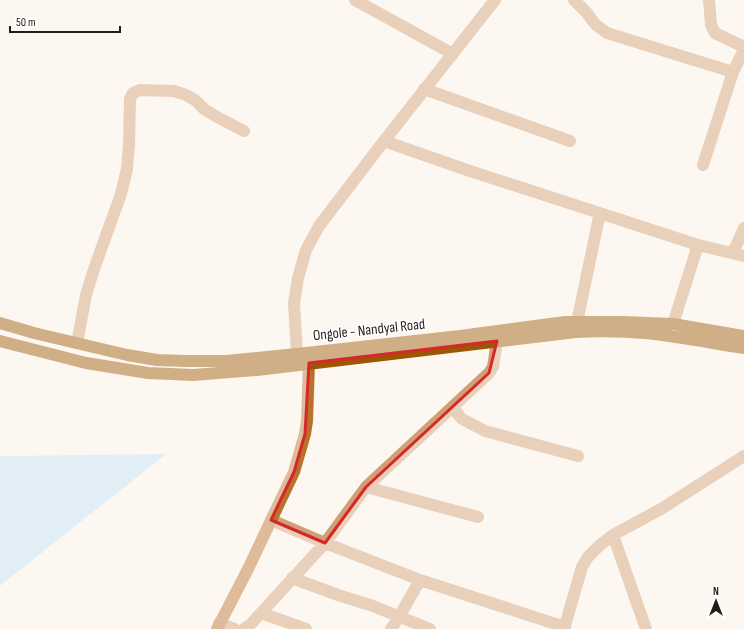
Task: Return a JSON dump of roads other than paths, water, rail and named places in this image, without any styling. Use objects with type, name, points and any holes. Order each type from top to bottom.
[{"type":"main road","name":"Ongole - Nandyal Road","points":[[0,323],[34,333],[127,355],[157,360],[185,361],[226,361],[297,354],[577,322],[673,324],[744,336]]},
{"type":"main road","name":"Ongole - Nandyal Road","points":[[0,341],[86,363],[148,374],[193,375],[257,370],[576,332],[613,331],[642,333],[672,336],[744,348]]},
{"type":"street","points":[[355,0],[453,54]]},
{"type":"street","points":[[297,354],[294,303],[298,278],[306,250],[319,226],[424,89],[495,0]]},
{"type":"street","points":[[574,0],[587,13],[595,24],[607,33],[733,72]]},
{"type":"street","points":[[702,165],[733,72],[744,49],[715,32],[711,25],[709,0]]},
{"type":"street","points":[[424,89],[570,141]]},
{"type":"street","points":[[77,343],[85,302],[94,269],[122,194],[127,169],[130,99],[133,93],[140,90],[174,91],[186,95],[217,117],[244,131]]},
{"type":"street","points":[[384,141],[464,169],[698,245],[739,255],[744,228]]},
{"type":"street","points":[[577,322],[600,213]]},
{"type":"street","points":[[673,324],[698,245]]},
{"type":"street","points":[[244,629],[250,625],[325,543],[366,487],[489,373],[493,367],[498,341]]},
{"type":"street","points":[[235,629],[218,626],[248,569],[294,472],[305,434],[307,421],[309,363]]},
{"type":"street","points":[[452,407],[462,419],[485,431],[578,456]]},
{"type":"street","points":[[272,520],[325,543],[420,580],[564,628],[582,567],[588,557],[599,546],[613,535],[661,509],[744,456]]},
{"type":"street","points":[[366,487],[478,517]]},
{"type":"street","points":[[613,535],[646,629]]},
{"type":"street","points":[[292,578],[373,606],[430,629]]},
{"type":"street","points":[[390,629],[399,617],[420,580]]},
{"type":"street","points":[[261,613],[306,629]]},
{"type":"water","points":[[166,454],[0,586],[0,456]]}]
